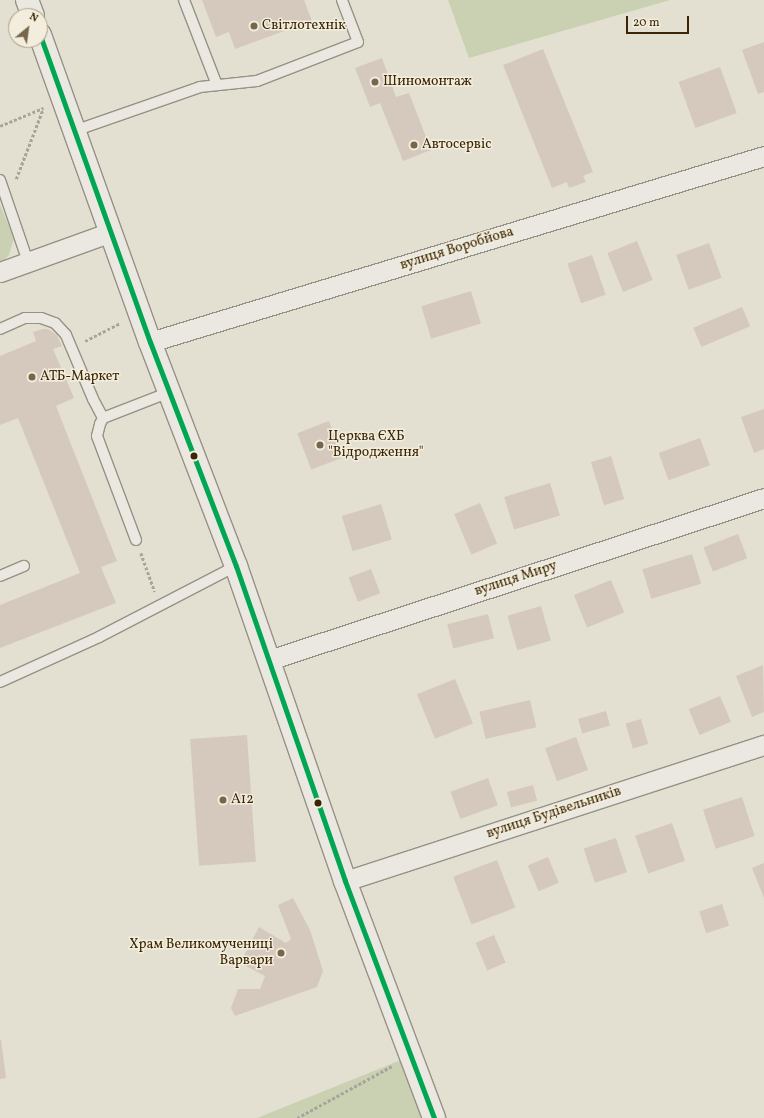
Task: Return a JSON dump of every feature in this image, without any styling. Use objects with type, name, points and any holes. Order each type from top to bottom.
[{"type":"street","points":[[45,48],[150,342],[236,566],[345,881],[434,1118]]},
{"type":"street","name":"вулиця Воробйова","points":[[150,342],[764,156]]},
{"type":"street","points":[[0,272],[111,232]]},
{"type":"street","name":"вулиця Миру","points":[[269,660],[764,498]]},
{"type":"street","name":"вулиця Будівельників","points":[[345,881],[764,745]]},
{"type":"lane","points":[[184,0],[217,85]]},
{"type":"lane","points":[[74,131],[200,87],[257,81],[358,42],[342,0]]},
{"type":"lane","points":[[0,180],[28,262]]},
{"type":"lane","points":[[0,329],[25,318],[41,318],[55,323],[66,334],[93,399],[103,418],[97,436],[136,540]]},
{"type":"lane","points":[[103,418],[170,392]]},
{"type":"lane","points":[[0,576],[24,566]]},
{"type":"lane","points":[[0,682],[99,637],[236,566]]},
{"type":"path","points":[[0,126],[43,108]]},
{"type":"path","points":[[136,540],[160,605]]},
{"type":"path","points":[[298,1118],[411,1056]]},
{"type":"green space","points":[[448,0],[670,0],[469,58]]},
{"type":"green space","points":[[0,205],[14,238],[9,255],[0,264]]},
{"type":"green space","points":[[411,1056],[430,1118],[257,1118]]},
{"type":"building","name":"Світлотехнік","points":[[202,0],[304,0],[312,21],[235,49],[229,32],[216,37]]},
{"type":"building","points":[[764,42],[764,92],[758,94],[742,50]]},
{"type":"building","points":[[543,49],[593,172],[583,176],[586,182],[569,188],[567,182],[552,188],[503,65]]},
{"type":"building","points":[[382,58],[396,97],[409,93],[431,150],[403,161],[380,103],[370,107],[355,68]]},
{"type":"building","points":[[720,67],[737,113],[695,128],[679,82]]},
{"type":"building","points":[[637,241],[653,280],[623,292],[607,253]]},
{"type":"building","points":[[709,243],[722,278],[689,290],[676,255]]},
{"type":"building","points":[[592,255],[606,295],[581,303],[567,263]]},
{"type":"building","points":[[471,291],[481,324],[431,339],[421,306]]},
{"type":"building","points":[[742,307],[750,326],[701,347],[693,328]]},
{"type":"building","points":[[48,329],[57,335],[62,346],[53,349],[74,398],[56,406],[117,561],[101,567],[116,603],[0,648],[0,605],[80,573],[18,418],[0,425],[0,356],[36,341],[33,332]]},
{"type":"building","points":[[764,409],[764,449],[754,453],[741,417]]},
{"type":"building","name":"Церква ЄХБ \"Відродження\"","points":[[329,421],[343,457],[311,470],[297,433]]},
{"type":"building","points":[[700,438],[710,465],[669,480],[659,453]]},
{"type":"building","points":[[611,456],[624,499],[604,505],[591,462]]},
{"type":"building","points":[[550,483],[560,516],[514,530],[504,497]]},
{"type":"building","points":[[480,503],[497,544],[471,554],[454,514]]},
{"type":"building","points":[[381,504],[392,539],[353,551],[342,516]]},
{"type":"building","points":[[738,534],[747,558],[713,572],[703,547]]},
{"type":"building","points":[[692,554],[701,584],[651,599],[642,569]]},
{"type":"building","points":[[371,569],[380,593],[358,602],[349,578]]},
{"type":"building","points":[[611,580],[624,612],[587,627],[574,595]]},
{"type":"building","points":[[541,606],[551,641],[517,650],[507,616]]},
{"type":"building","points":[[488,614],[494,638],[453,648],[447,624]]},
{"type":"building","points":[[763,665],[764,712],[752,717],[736,676]]},
{"type":"building","points":[[455,679],[473,724],[435,739],[417,694]]},
{"type":"building","points":[[720,696],[731,722],[700,735],[689,709]]},
{"type":"building","points":[[530,700],[536,727],[486,739],[479,712]]},
{"type":"building","points":[[606,711],[610,725],[582,733],[578,719]]},
{"type":"building","points":[[641,719],[648,744],[633,748],[626,723]]},
{"type":"building","name":"А12","points":[[247,735],[256,862],[199,866],[190,739]]},
{"type":"building","points":[[576,737],[588,770],[557,781],[545,748]]},
{"type":"building","points":[[488,778],[498,805],[460,819],[450,792]]},
{"type":"building","points":[[533,785],[537,800],[511,807],[507,792]]},
{"type":"building","points":[[742,797],[755,836],[716,849],[703,810]]},
{"type":"building","points":[[672,823],[685,861],[648,874],[635,836]]},
{"type":"building","points":[[616,838],[627,872],[595,883],[584,849]]},
{"type":"building","points":[[548,857],[559,883],[539,891],[528,866]]},
{"type":"building","points":[[497,860],[515,908],[471,924],[453,877]]},
{"type":"building","points":[[764,863],[764,898],[752,868]]},
{"type":"building","name":"Храм Великомучениці Варвари","points":[[293,898],[310,930],[323,971],[317,987],[235,1016],[231,1008],[238,989],[260,989],[265,976],[240,963],[259,927],[286,943],[291,939],[278,905]]},
{"type":"building","points":[[722,904],[729,926],[706,933],[699,911]]},
{"type":"building","points":[[494,935],[506,963],[487,970],[476,943]]},
{"type":"building","points":[[1,1039],[6,1078],[0,1079],[0,1040]]},
{"type":"transit line","name":"20","points":[[45,48],[150,342],[236,566],[345,881],[434,1118]]},
{"type":"place","name":"Світлотехнік","points":[[254,26]]},
{"type":"place","name":"Шиномонтаж","points":[[375,82]]},
{"type":"place","name":"Автосервіс","points":[[414,145]]},
{"type":"place","name":"АТБ-Маркет","points":[[32,377]]},
{"type":"place","name":"Церква ЄХБ \"Відродження\"","points":[[320,445]]},
{"type":"place","name":"А12","points":[[223,800]]},
{"type":"place","name":"Храм Великомучениці Варвари","points":[[281,953]]}]
